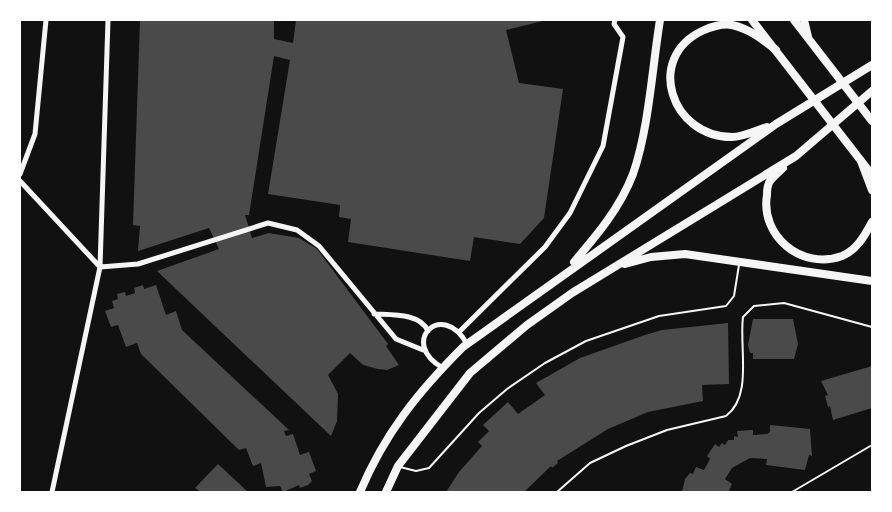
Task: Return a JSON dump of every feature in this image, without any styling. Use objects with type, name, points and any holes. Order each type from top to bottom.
[{"type":"main road","points":[[565,273],[615,210],[632,174],[640,144],[660,20]]},
{"type":"main road","points":[[752,20],[873,175]]},
{"type":"main road","points":[[795,20],[873,121]]},
{"type":"main road","points":[[804,20],[808,37]]},
{"type":"main road","points":[[776,50],[752,32],[730,24],[708,28],[687,38],[675,57],[670,75],[675,105],[690,123],[711,134],[734,137],[776,124]]},
{"type":"main road","points":[[360,492],[375,456],[422,389],[467,344],[776,124],[873,65]]},
{"type":"main road","points":[[873,91],[769,182],[764,209],[775,238],[791,251],[816,259],[842,256],[860,242],[873,222]]},
{"type":"main road","points":[[386,492],[398,466],[470,373],[527,325],[572,293],[796,156]]},
{"type":"main road","points":[[861,161],[873,190]]},
{"type":"main road","points":[[572,293],[619,266],[651,257],[685,254],[873,281]]},
{"type":"street","points":[[20,174],[35,134],[46,20]]},
{"type":"street","points":[[52,492],[100,267],[108,20]]},
{"type":"street","points":[[460,331],[545,247],[575,203],[603,146],[623,37],[614,24],[615,20]]},
{"type":"street","points":[[20,181],[100,267]]},
{"type":"street","points":[[100,267],[138,264],[268,223],[297,230],[320,246],[396,339],[423,350]]},
{"type":"street","points":[[374,314],[416,319],[425,323],[428,331]]},
{"type":"street","points":[[443,368],[428,360],[423,350],[424,339],[428,331],[435,325],[448,324],[460,331],[467,344]]},
{"type":"lane","points":[[398,466],[416,471],[429,468],[479,413],[507,389],[545,363],[586,341],[660,316],[726,306],[734,296],[740,262]]},
{"type":"lane","points":[[556,492],[590,463],[626,446],[667,430],[726,416],[733,411],[741,396],[743,317],[753,306],[784,303],[873,327]]},
{"type":"lane","points":[[792,492],[873,445]]},
{"type":"building","points":[[140,20],[274,20],[274,39],[293,43],[296,20],[547,20],[506,30],[519,83],[563,89],[544,218],[520,244],[474,237],[470,261],[348,242],[351,219],[339,217],[340,205],[268,194],[290,60],[274,56],[249,215],[245,215],[252,238],[269,233],[299,238],[317,249],[388,344],[386,346],[399,365],[387,370],[378,369],[363,365],[350,353],[328,375],[338,394],[337,421],[331,436],[157,271],[219,249],[209,228],[138,251],[140,226],[133,225]]},
{"type":"building","points":[[143,285],[144,289],[156,285],[166,315],[176,311],[182,330],[289,430],[284,431],[286,436],[293,434],[300,455],[309,452],[316,471],[309,474],[312,481],[308,485],[300,488],[299,485],[283,492],[280,486],[266,487],[261,463],[253,466],[246,448],[239,450],[141,354],[137,343],[126,347],[118,325],[111,327],[105,311],[114,308],[112,301],[118,299],[117,294],[125,292],[126,296],[135,293],[134,288]]},
{"type":"building","points":[[753,319],[793,319],[798,344],[794,359],[753,359],[753,353],[750,353],[748,345]]},
{"type":"building","points":[[728,323],[729,384],[702,385],[703,401],[648,412],[608,429],[557,461],[558,463],[552,468],[551,466],[524,492],[446,492],[459,472],[482,446],[478,442],[489,431],[483,425],[508,402],[518,414],[545,395],[536,383],[580,358],[645,335],[662,330]]},
{"type":"building","points":[[872,366],[872,408],[833,420],[825,396],[828,395],[821,381]]},
{"type":"building","points":[[770,425],[810,429],[812,456],[809,455],[805,470],[766,465],[767,459],[750,458],[732,468],[725,479],[732,484],[729,490],[731,492],[682,492],[685,479],[690,473],[693,474],[696,467],[704,470],[710,459],[707,456],[715,444],[719,447],[722,443],[725,445],[728,440],[734,440],[734,436],[738,437],[737,431],[753,430],[753,435],[767,434],[770,432]]},
{"type":"building","points":[[218,464],[248,492],[201,492],[195,488]]}]
